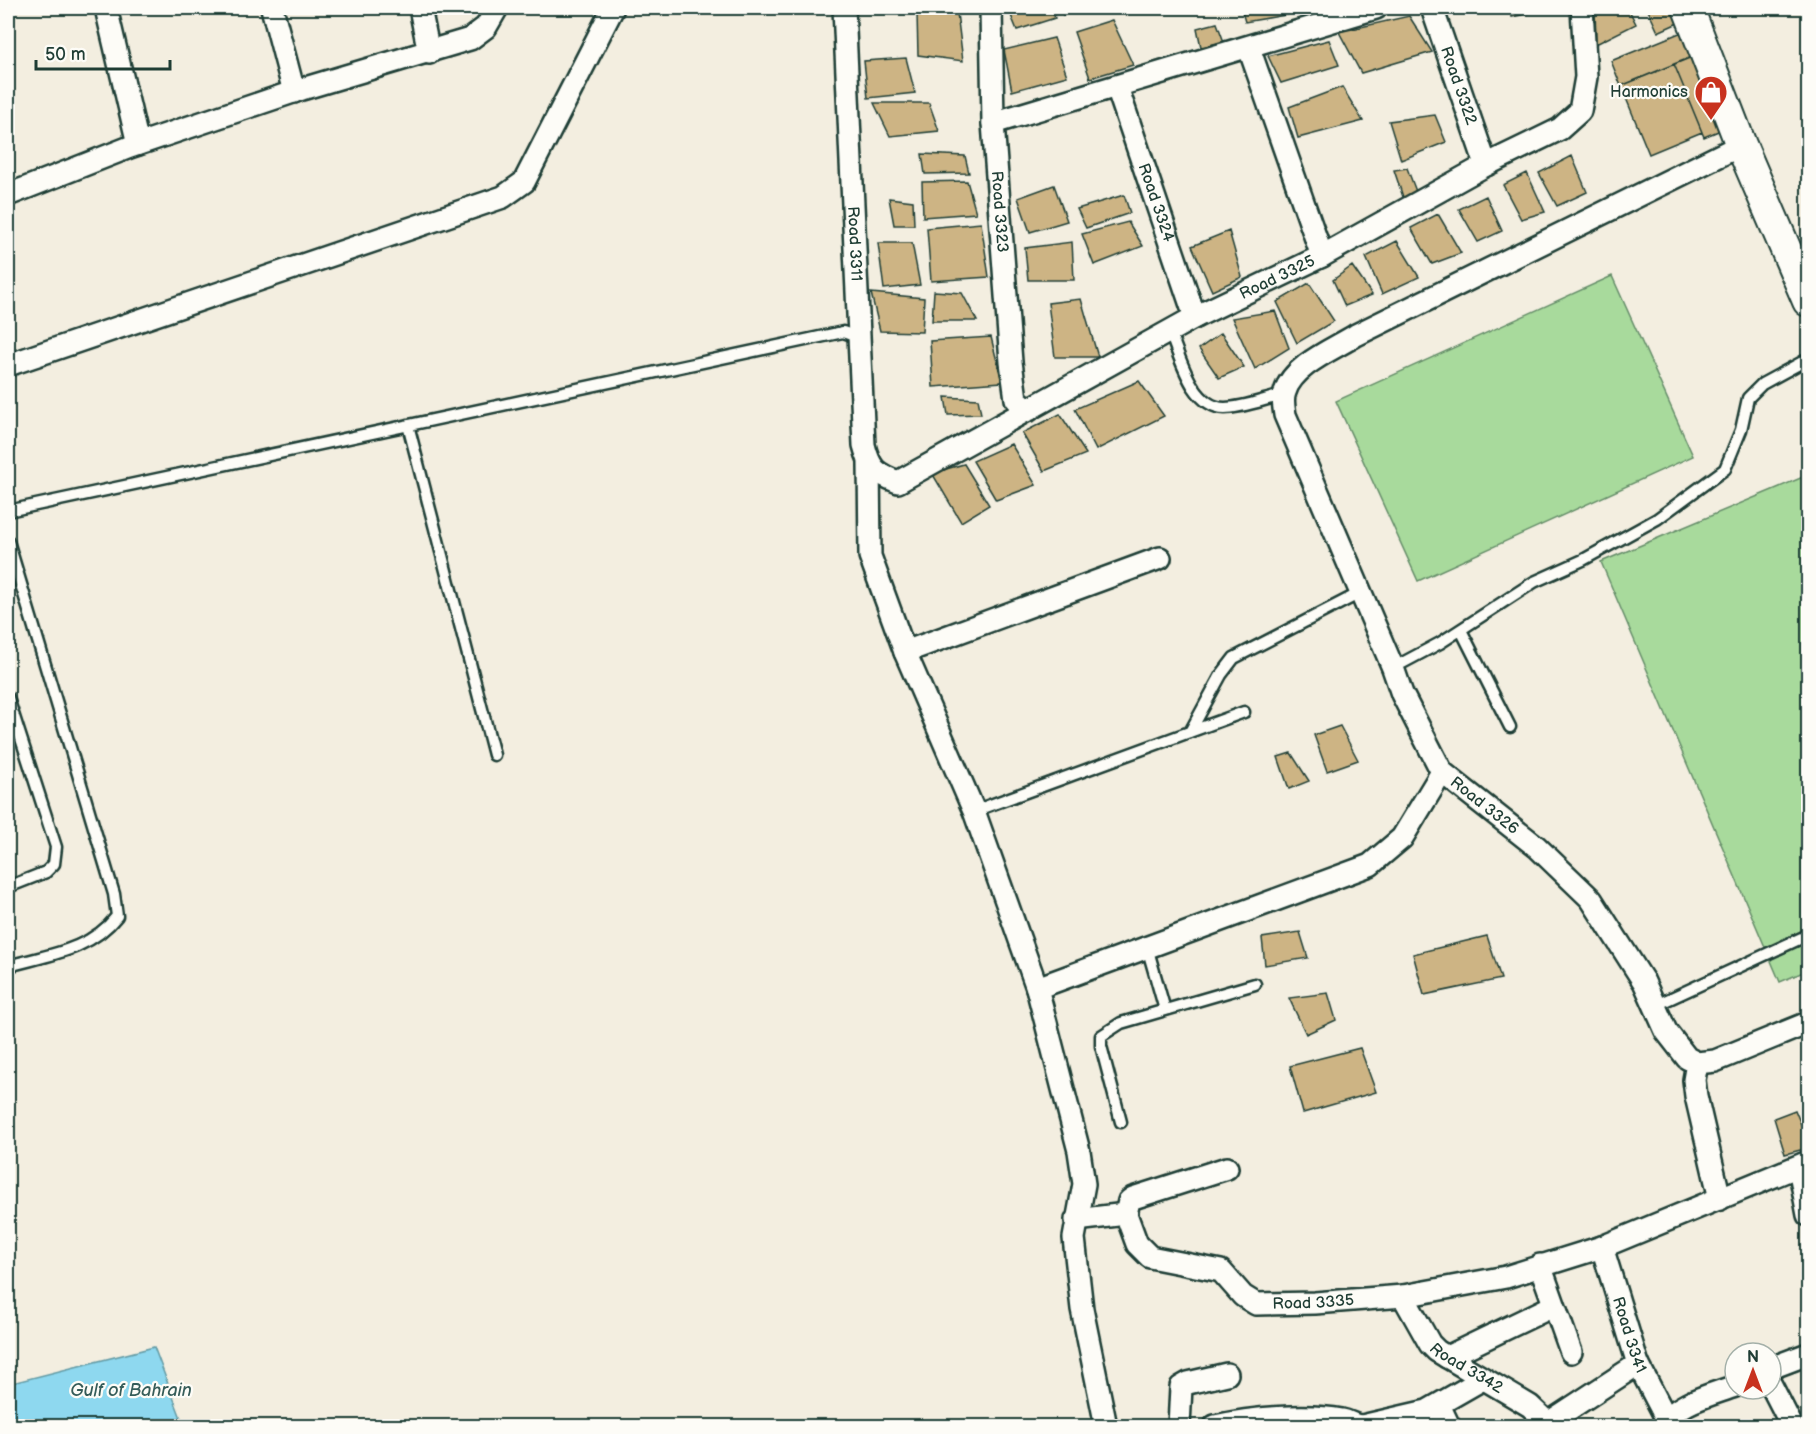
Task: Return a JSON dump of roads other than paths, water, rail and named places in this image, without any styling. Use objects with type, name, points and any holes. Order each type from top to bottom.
[{"type":"street","points":[[106,8],[138,144]]},
{"type":"street","points":[[272,8],[294,92]]},
{"type":"street","points":[[420,8],[429,52]]},
{"type":"street","points":[[8,195],[138,144],[294,92],[470,39],[486,27],[497,8]]},
{"type":"street","points":[[8,365],[503,197],[524,182],[613,8]]},
{"type":"street","name":"Road 3311","points":[[844,8],[861,338],[864,445],[882,473],[869,534],[870,556],[905,652],[974,811],[1037,988],[1079,1151],[1084,1184],[1074,1238],[1083,1309],[1106,1426]]},
{"type":"street","name":"Road 3323","points":[[991,8],[993,123],[1011,363],[1017,399],[1029,410]]},
{"type":"street","points":[[993,123],[1376,8]]},
{"type":"street","name":"Road 3322","points":[[1432,8],[1486,165]]},
{"type":"street","name":"Road 3325","points":[[882,473],[1029,410],[1195,317],[1322,256],[1486,165],[1560,129],[1580,111],[1586,77],[1582,8]]},
{"type":"street","points":[[1688,8],[1742,145],[1809,302]]},
{"type":"street","points":[[1249,48],[1322,256]]},
{"type":"street","name":"Road 3324","points":[[1117,87],[1195,317]]},
{"type":"street","points":[[1283,394],[1289,380],[1306,365],[1356,335],[1742,145]]},
{"type":"street","name":"Road 3326","points":[[1283,394],[1285,415],[1394,668],[1402,694],[1442,772],[1537,847],[1591,899],[1644,982],[1666,1031],[1687,1058],[1706,1062]]},
{"type":"street","points":[[869,534],[874,515],[884,497],[882,473]]},
{"type":"street","points":[[905,652],[1160,558]]},
{"type":"street","points":[[1037,988],[1370,865],[1402,838],[1442,772]]},
{"type":"street","points":[[1720,1199],[1694,1080],[1706,1062],[1809,1023]]},
{"type":"street","name":"Road 3335","points":[[1126,1214],[1137,1244],[1150,1257],[1221,1271],[1243,1296],[1256,1304],[1297,1304],[1403,1296],[1506,1277],[1602,1247],[1804,1165],[1809,1215]]},
{"type":"street","points":[[1076,1220],[1126,1214],[1129,1201],[1133,1198],[1227,1168]]},
{"type":"street","name":"Road 3341","points":[[1602,1247],[1638,1364],[1664,1422]]},
{"type":"street","points":[[1540,1265],[1571,1352]]},
{"type":"street","name":"Road 3342","points":[[1403,1296],[1430,1344],[1447,1358],[1530,1406],[1550,1425],[1638,1364]]},
{"type":"street","points":[[1447,1358],[1553,1306]]},
{"type":"street","points":[[1783,1364],[1809,1354]]},
{"type":"street","points":[[1179,1426],[1181,1388],[1188,1383],[1227,1374]]},
{"type":"street","points":[[1215,1426],[1252,1420],[1340,1419],[1358,1426],[1413,1416],[1438,1405],[1483,1378]]},
{"type":"street","points":[[1664,1422],[1684,1406],[1723,1391]]},
{"type":"street","points":[[1779,1401],[1792,1426]]},
{"type":"street","points":[[1438,1405],[1449,1426]]},
{"type":"lane","points":[[8,511],[843,332],[861,338]]},
{"type":"lane","points":[[1170,333],[1192,384],[1203,400],[1223,408],[1283,394]]},
{"type":"lane","points":[[1394,668],[1461,630],[1534,582],[1583,560],[1657,519],[1725,470],[1741,430],[1748,398],[1762,384],[1809,359]]},
{"type":"lane","points":[[408,426],[494,755]]},
{"type":"lane","points":[[8,541],[114,894],[117,916],[106,930],[78,948],[8,966]]},
{"type":"lane","points":[[1190,732],[1221,675],[1234,658],[1360,593]]},
{"type":"lane","points":[[1461,630],[1510,727]]},
{"type":"lane","points":[[8,699],[56,847],[54,864],[46,872],[8,887]]},
{"type":"lane","points":[[974,811],[1244,712]]},
{"type":"lane","points":[[1654,1006],[1809,935]]},
{"type":"lane","points":[[1147,947],[1165,1010]]},
{"type":"lane","points":[[1121,1122],[1101,1046],[1101,1036],[1121,1023],[1255,984]]},
{"type":"water","name":"Gulf of Bahrain","points":[[154,1347],[184,1426],[8,1426],[8,1384]]},
{"type":"place","name":"Harmonics","points":[[1711,121]]}]
